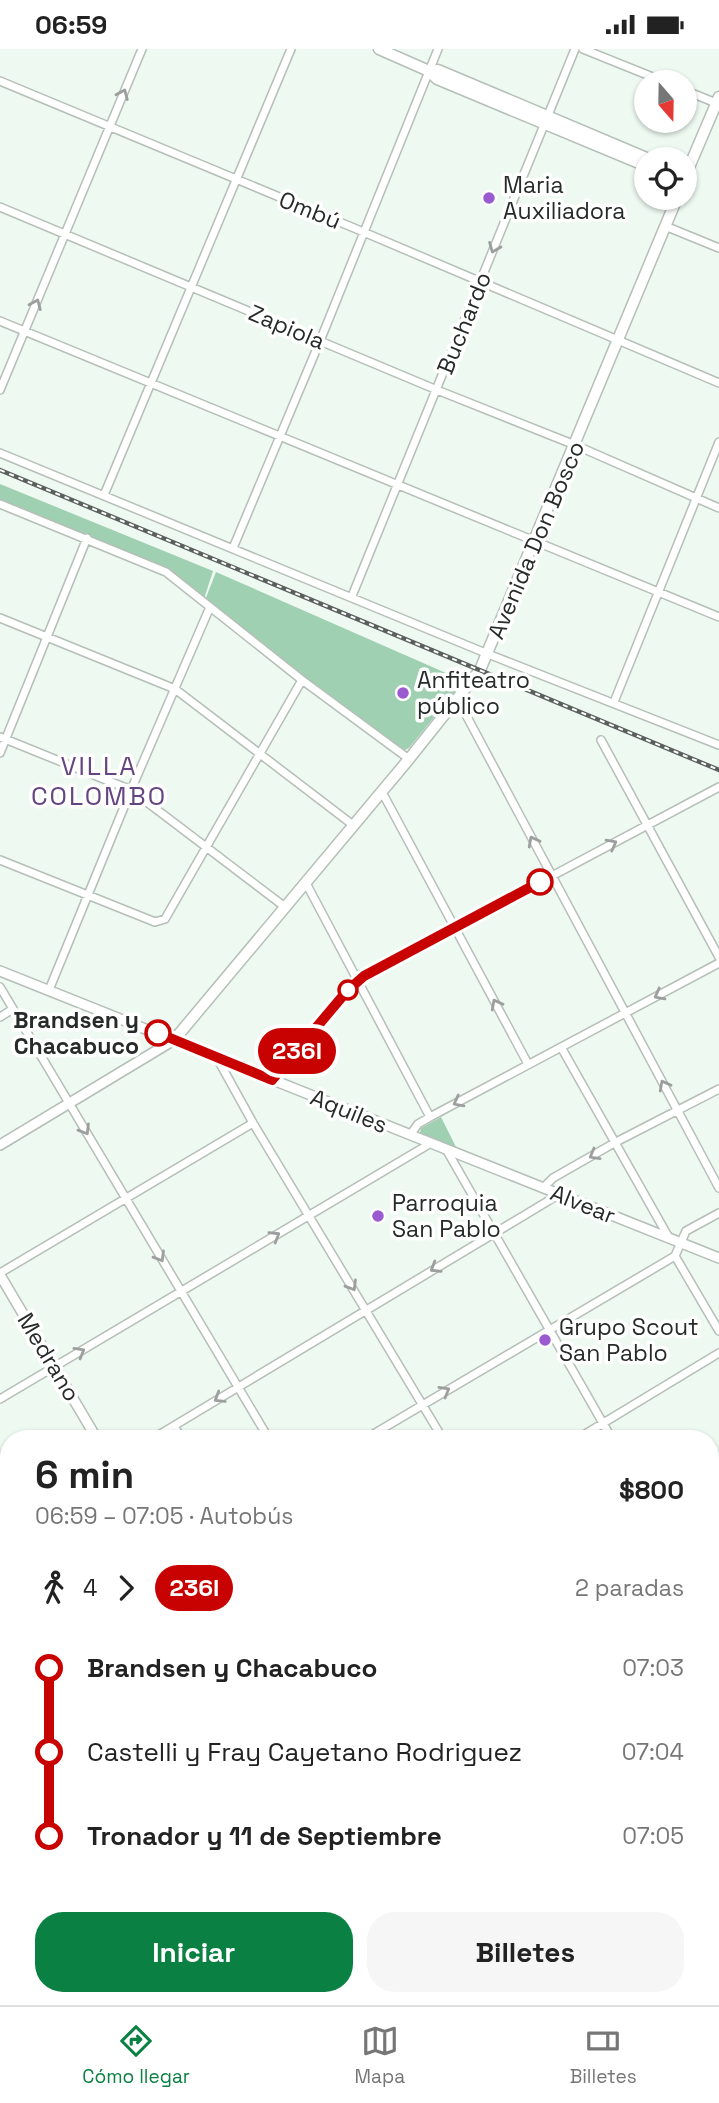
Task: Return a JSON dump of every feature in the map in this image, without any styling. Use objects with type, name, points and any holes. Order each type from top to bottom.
[{"type":"main road","points":[[379,49],[429,71],[438,70],[634,160]]},
{"type":"main road","points":[[697,149],[718,101]]},
{"type":"main road","points":[[546,120],[634,153]]},
{"type":"main road","name":"Avenida Don Bosco","points":[[174,1040],[382,792],[480,670],[672,210]]},
{"type":"street","points":[[0,390],[142,49]]},
{"type":"street","points":[[104,495],[291,49]]},
{"type":"street","points":[[233,548],[438,49]]},
{"type":"street","name":"Buchardo","points":[[352,596],[575,49]]},
{"type":"street","points":[[583,49],[635,70]]},
{"type":"street","name":"Ombú","points":[[0,81],[365,232],[719,383]]},
{"type":"street","points":[[697,94],[718,101]]},
{"type":"street","name":"Zapiola","points":[[0,207],[436,390],[575,445],[719,508]]},
{"type":"street","points":[[665,226],[719,249]]},
{"type":"street","points":[[0,321],[719,617]]},
{"type":"street","points":[[614,702],[719,442]]},
{"type":"street","points":[[0,453],[488,654],[719,745]]},
{"type":"street","points":[[0,504],[166,572],[302,680],[409,759]]},
{"type":"street","points":[[0,753],[3,738],[88,538]]},
{"type":"street","points":[[49,991],[210,607]]},
{"type":"street","points":[[0,618],[175,689],[353,825]]},
{"type":"street","points":[[0,860],[155,922],[162,920],[167,916],[302,680]]},
{"type":"street","points":[[458,700],[719,1188]]},
{"type":"street","points":[[3,738],[131,790],[285,907]]},
{"type":"street","points":[[601,740],[719,957]]},
{"type":"street","points":[[272,1080],[358,981],[719,787]]},
{"type":"street","points":[[382,792],[528,1064]]},
{"type":"street","points":[[306,883],[430,1117]]},
{"type":"street","points":[[410,1135],[418,1124],[430,1117],[719,963]]},
{"type":"street","name":"Aquiles","points":[[0,971],[446,1149]]},
{"type":"street","points":[[0,987],[264,1430]]},
{"type":"street","points":[[0,1017],[13,1009]]},
{"type":"street","points":[[0,1145],[174,1040]]},
{"type":"street","points":[[561,1047],[669,1239]]},
{"type":"street","points":[[217,1058],[253,1123],[438,1430]]},
{"type":"street","points":[[543,1188],[553,1178],[616,1142],[719,1089]]},
{"type":"street","points":[[0,1274],[253,1123]]},
{"type":"street","points":[[0,1399],[431,1143]]},
{"type":"street","points":[[446,1149],[606,1430]]},
{"type":"street","name":"Alvear","points":[[446,1149],[719,1258]]},
{"type":"street","points":[[167,1430],[558,1195]]},
{"type":"street","points":[[380,1430],[675,1256],[685,1231],[719,1213]]},
{"type":"street","points":[[675,1256],[719,1331]]},
{"type":"street","name":"Medrano","points":[[0,1274],[92,1430]]},
{"type":"street","points":[[591,1430],[719,1353]]},
{"type":"street","points":[[174,1426],[176,1430]]},
{"type":"green space","points":[[0,484],[213,571],[204,599],[164,568],[0,501]]},
{"type":"green space","points":[[216,572],[464,680],[409,748],[400,748],[296,672],[205,600]]},
{"type":"green space","points":[[441,1117],[457,1149],[420,1133],[421,1128]]},
{"type":"railway","points":[[0,470],[719,770]]},
{"type":"bus line","name":"236I","points":[[158,1033],[272,1080],[347,991],[364,976],[540,882]]},
{"type":"place","name":"Maria Auxiliadora","points":[[489,198]]},
{"type":"place","name":"Anfiteatro público","points":[[403,693]]},
{"type":"place","name":"Brandsen y Chacabuco","points":[[158,1033]]},
{"type":"place","name":"Parroquia San Pablo","points":[[378,1216]]},
{"type":"place","name":"Grupo Scout San Pablo","points":[[545,1340]]},
{"type":"district","name":"VILLA COLOMBO","points":[[99,780]]}]
